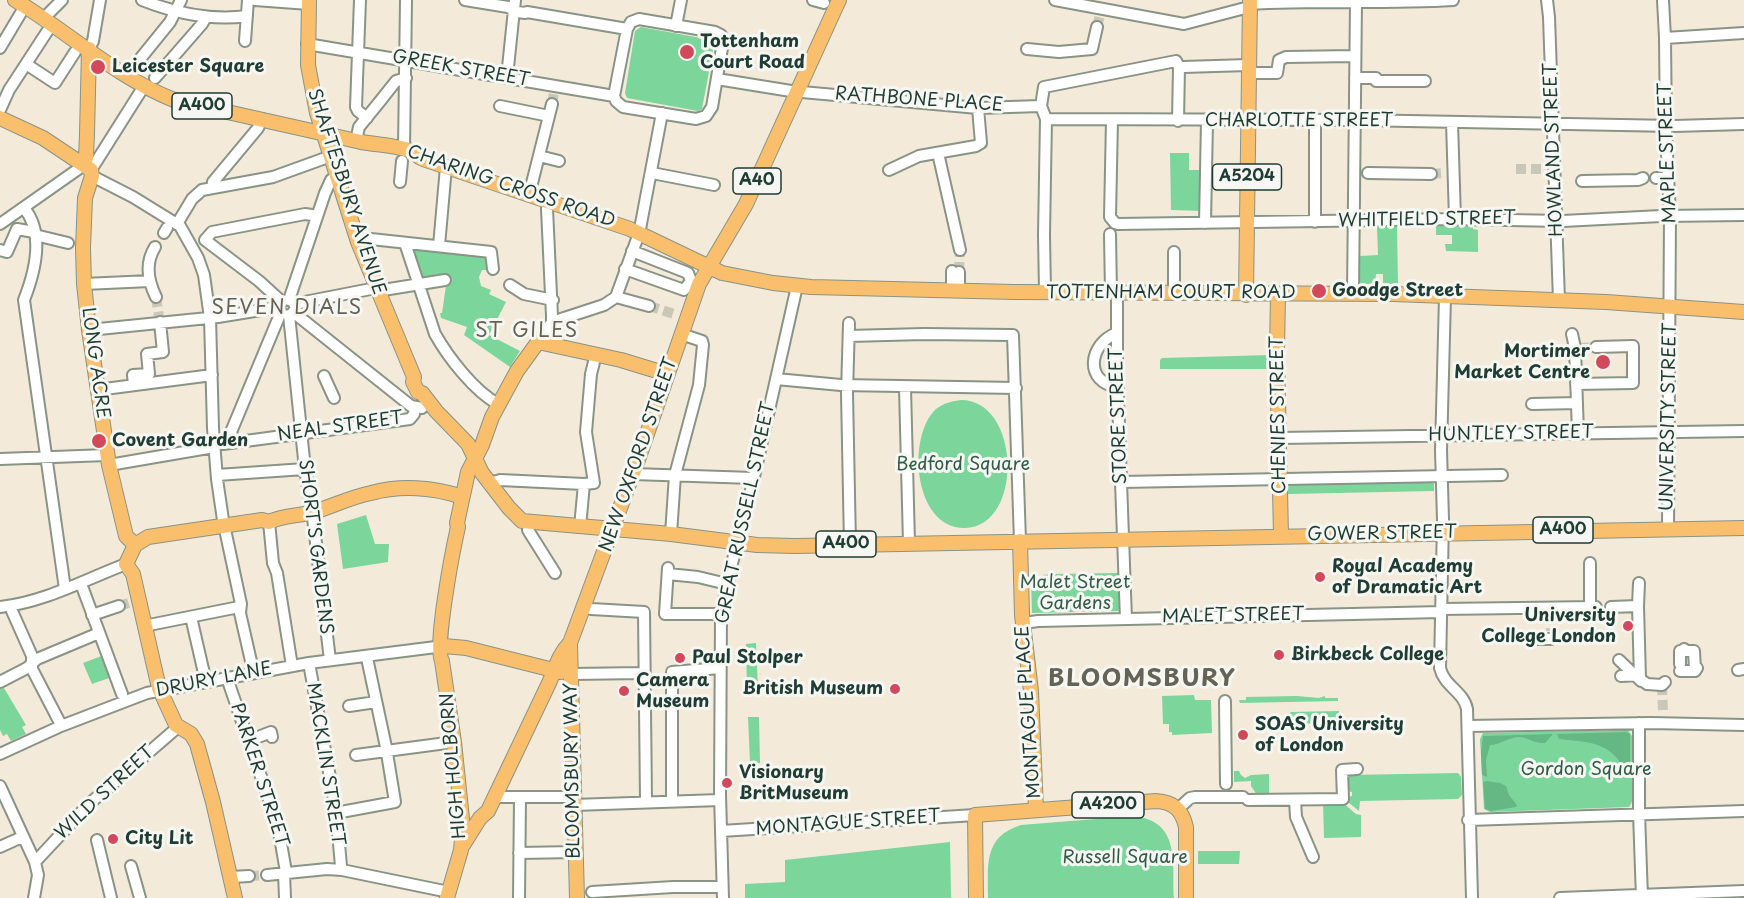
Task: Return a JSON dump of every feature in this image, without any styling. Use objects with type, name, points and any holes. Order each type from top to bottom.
[{"type":"main road","name":"A40","points":[[709,267],[746,204],[794,91],[839,0]]},
{"type":"main road","name":"SHAFTESBURY AVENUE","points":[[309,2],[307,44],[311,88],[323,133],[376,290],[425,398],[466,442],[490,483],[522,521],[613,530]]},
{"type":"main road","name":"CHARING CROSS ROAD","points":[[20,3],[48,21],[82,50],[127,75],[150,82],[182,102],[383,147],[390,145],[403,155],[414,152],[418,157],[446,167],[630,229],[709,267]]},
{"type":"main road","name":"A5204","points":[[1245,295],[1249,4]]},
{"type":"main road","name":"LONG ACRE","points":[[82,50],[87,134],[86,157],[89,170],[75,245],[88,284],[89,330],[108,460],[126,536],[135,545]]},
{"type":"main road","points":[[0,118],[43,138],[89,170]]},
{"type":"main road","name":"A400","points":[[383,147],[389,152],[402,156],[413,159],[418,157]]},
{"type":"main road","name":"TOTTENHAM COURT ROAD","points":[[709,267],[730,276],[797,286],[1174,294],[1353,294],[1559,300],[1744,312]]},
{"type":"main road","name":"NEW OXFORD STREET","points":[[570,644],[613,530],[699,284],[709,267]]},
{"type":"main road","name":"CHENIES STREET","points":[[1278,294],[1281,536]]},
{"type":"main road","points":[[571,674],[441,642],[457,523],[474,474],[474,459],[498,404],[521,364],[538,342],[596,354],[667,374]]},
{"type":"main road","points":[[235,898],[197,744],[191,734],[178,727],[161,691],[133,574],[126,564],[135,545],[148,537],[262,520],[268,522],[278,518],[313,516],[362,495],[387,490],[411,488],[434,490],[466,498]]},
{"type":"main road","name":"GOWER STREET","points":[[1020,542],[1442,532],[1744,528]]},
{"type":"main road","name":"A400","points":[[613,530],[783,546],[1020,542]]},
{"type":"main road","name":"MONTAGUE PLACE","points":[[1020,542],[1024,623],[1031,691],[1036,810]]},
{"type":"main road","name":"HIGH HOLBORN","points":[[441,642],[463,828],[461,850],[448,895]]},
{"type":"main road","points":[[461,850],[480,818],[488,811],[562,651],[570,644]]},
{"type":"main road","name":"BLOOMSBURY WAY","points":[[570,644],[577,898]]},
{"type":"main road","name":"A4200","points":[[975,815],[1156,801],[1170,803],[1178,808]]},
{"type":"main road","points":[[461,805],[468,815],[480,818]]},
{"type":"main road","points":[[1178,808],[1184,817],[1186,827],[1186,898]]},
{"type":"main road","points":[[975,815],[976,898]]},
{"type":"street","points":[[0,110],[9,90],[62,0]]},
{"type":"street","points":[[26,64],[55,83],[82,50],[93,41],[100,0]]},
{"type":"street","points":[[142,0],[206,17],[247,16]]},
{"type":"street","points":[[245,39],[248,0]]},
{"type":"street","points":[[255,0],[309,2]]},
{"type":"street","points":[[360,0],[357,109],[367,118]]},
{"type":"street","points":[[400,182],[406,78],[406,0]]},
{"type":"street","points":[[465,0],[515,5],[627,29]]},
{"type":"street","points":[[676,26],[681,0]]},
{"type":"street","points":[[1054,0],[1099,17],[1184,24],[1249,4],[1453,0]]},
{"type":"street","name":"HOWLAND STREET","points":[[1546,0],[1549,17],[1552,123],[1550,168],[1557,219],[1559,300]]},
{"type":"street","name":"MAPLE STREET","points":[[1663,0],[1670,216],[1668,287],[1670,306]]},
{"type":"street","points":[[1353,294],[1355,221],[1362,173],[1355,120],[1356,1]]},
{"type":"street","points":[[0,48],[20,3]]},
{"type":"street","points":[[507,77],[515,5]]},
{"type":"street","points":[[127,75],[180,9]]},
{"type":"street","points":[[0,224],[89,170],[150,82],[206,17]]},
{"type":"street","points":[[1028,49],[1059,52],[1092,49],[1099,17]]},
{"type":"street","points":[[639,20],[715,32],[721,35],[723,42],[712,107],[706,116],[696,119],[623,107],[616,101],[614,96],[627,29],[632,22],[639,20]]},
{"type":"street","points":[[1665,38],[1744,33]]},
{"type":"street","name":"GREEK STREET","points":[[307,44],[507,77],[554,94],[614,96]]},
{"type":"street","points":[[1183,67],[1248,69],[1278,73],[1279,60],[1286,57],[1355,56]]},
{"type":"street","points":[[1045,292],[1046,119],[1041,106],[1044,87],[1176,61],[1179,67],[1178,121]]},
{"type":"street","points":[[356,141],[359,128],[396,81],[406,78]]},
{"type":"street","points":[[1355,78],[1376,78],[1376,81],[1425,81]]},
{"type":"street","name":"RATHBONE PLACE","points":[[717,79],[776,89],[978,108],[1041,106]]},
{"type":"street","points":[[529,195],[554,94]]},
{"type":"street","points":[[500,106],[549,116]]},
{"type":"street","points":[[888,170],[919,156],[976,146],[981,143],[978,108]]},
{"type":"street","points":[[552,322],[604,305],[616,297],[638,234],[652,173],[662,113]]},
{"type":"street","points":[[212,188],[213,182],[258,128],[262,119]]},
{"type":"street","name":"CHARLOTTE STREET","points":[[1046,119],[1744,124]]},
{"type":"street","name":"WHITFIELD STREET","points":[[1112,120],[1111,219],[1118,224],[1616,219],[1744,215]]},
{"type":"street","points":[[1315,120],[1316,222]]},
{"type":"street","points":[[1205,224],[1207,121]]},
{"type":"street","points":[[1452,122],[1450,173],[1455,219]]},
{"type":"street","points":[[540,153],[559,161]]},
{"type":"street","points":[[938,153],[956,246]]},
{"type":"street","points":[[172,228],[195,195],[202,190],[273,177],[331,156]]},
{"type":"street","points":[[439,246],[446,167]]},
{"type":"street","points":[[89,170],[172,228],[198,258],[204,274],[210,318],[212,375],[219,446],[217,475],[224,526],[253,670]]},
{"type":"street","points":[[652,173],[714,185]]},
{"type":"street","points":[[1362,173],[1431,174]]},
{"type":"street","points":[[219,446],[231,432],[287,307],[316,218],[331,180],[337,175]]},
{"type":"street","points":[[1582,181],[1643,178]]},
{"type":"street","points":[[1656,178],[1669,178]]},
{"type":"street","points":[[538,342],[552,322],[553,300],[547,221],[549,201]]},
{"type":"street","points":[[24,208],[30,216],[35,233],[35,258],[24,300],[65,589]]},
{"type":"street","points":[[316,218],[305,214],[242,225],[212,232],[205,240],[415,408],[423,408],[425,398]]},
{"type":"street","points":[[0,250],[7,252],[17,229],[75,245]]},
{"type":"street","name":"STORE STREET","points":[[1110,234],[1117,333],[1126,619]]},
{"type":"street","points":[[358,242],[371,239],[491,252],[492,268]]},
{"type":"street","points":[[405,243],[435,334],[442,348],[480,390],[498,404]]},
{"type":"street","points":[[155,247],[148,259],[150,281],[156,297]]},
{"type":"street","points":[[625,269],[684,290],[691,281],[688,273],[632,251]]},
{"type":"street","points":[[1174,252],[1174,294]]},
{"type":"street","points":[[956,272],[956,290]]},
{"type":"street","points":[[89,330],[159,320],[210,318],[445,280]]},
{"type":"street","points":[[88,284],[150,281]]},
{"type":"street","points":[[510,285],[524,294],[553,300]]},
{"type":"street","name":"GREAT RUSSELL STREET","points":[[722,892],[721,614],[797,286]]},
{"type":"street","points":[[616,297],[649,306]]},
{"type":"street","points":[[1445,297],[1440,654],[1441,674],[1466,704],[1471,726],[1468,820],[1472,898]]},
{"type":"street","name":"UNIVERSITY STREET","points":[[1668,529],[1670,306]]},
{"type":"street","name":"SHORT'S GARDENS","points":[[287,307],[330,660]]},
{"type":"street","points":[[150,378],[147,354],[163,352],[159,320]]},
{"type":"street","points":[[849,323],[847,385],[850,544]]},
{"type":"street","points":[[1117,333],[1101,342],[1094,362],[1095,372],[1102,382],[1118,387]]},
{"type":"street","points":[[670,534],[675,475],[699,385],[703,345],[702,341],[681,334]]},
{"type":"street","points":[[1572,334],[1577,348],[1578,433]]},
{"type":"street","points":[[849,336],[1013,335],[1020,542]]},
{"type":"street","points":[[1576,384],[1633,383],[1633,346],[1596,347]]},
{"type":"street","points":[[579,527],[589,483],[586,432],[591,374],[596,354]]},
{"type":"street","points":[[97,390],[134,385],[150,378],[212,375]]},
{"type":"street","points":[[324,376],[334,398]]},
{"type":"street","points":[[776,379],[847,385],[1016,392]]},
{"type":"street","points":[[905,388],[909,543]]},
{"type":"street","points":[[1532,404],[1577,403]]},
{"type":"street","name":"NEAL STREET","points":[[0,459],[108,460],[410,418],[415,408]]},
{"type":"street","name":"HUNTLEY STREET","points":[[1279,438],[1744,431]]},
{"type":"street","points":[[217,475],[305,469]]},
{"type":"street","points":[[633,474],[753,478]]},
{"type":"street","points":[[1121,482],[1502,475]]},
{"type":"street","points":[[490,483],[500,480],[589,483]]},
{"type":"street","points":[[268,522],[273,563],[277,573],[292,666]]},
{"type":"street","points":[[528,530],[555,573]]},
{"type":"street","name":"MALET STREET","points":[[1024,623],[1442,611],[1550,611],[1593,608],[1590,563]]},
{"type":"street","points":[[0,607],[45,598],[126,564]]},
{"type":"street","points":[[721,614],[665,614],[668,571],[727,584]]},
{"type":"street","points":[[1639,677],[1640,583]]},
{"type":"street","points":[[83,589],[122,694]]},
{"type":"street","points":[[92,615],[119,606]]},
{"type":"street","points":[[584,606],[591,609],[644,612],[646,801]]},
{"type":"street","points":[[1611,607],[1638,606]]},
{"type":"street","points":[[144,626],[239,607]]},
{"type":"street","points":[[0,682],[27,668],[33,660],[12,611]]},
{"type":"street","points":[[191,617],[206,682]]},
{"type":"street","points":[[31,663],[99,633]]},
{"type":"street","points":[[1530,639],[1551,640]]},
{"type":"street","name":"DRURY LANE","points":[[0,754],[125,700],[292,666],[367,657],[441,642]]},
{"type":"street","points":[[1680,651],[1694,651],[1695,670],[1680,669],[1680,651]]},
{"type":"street","points":[[336,810],[341,812],[395,802],[387,750],[372,700],[367,658]]},
{"type":"street","points":[[1619,660],[1647,684],[1662,685],[1665,682]]},
{"type":"street","points":[[31,663],[59,721]]},
{"type":"street","name":"MACKLIN STREET","points":[[309,663],[336,810],[341,866]]},
{"type":"street","points":[[672,801],[672,672],[720,668]]},
{"type":"street","points":[[571,674],[644,673]]},
{"type":"street","points":[[1621,676],[1639,677]]},
{"type":"street","name":"PARKER STREET","points":[[227,678],[278,826],[285,872],[285,898]]},
{"type":"street","points":[[349,706],[372,700]]},
{"type":"street","points":[[1225,701],[1229,745],[1226,784]]},
{"type":"street","points":[[1471,726],[1639,723],[1744,725]]},
{"type":"street","points":[[1639,723],[1642,896]]},
{"type":"street","name":"WILD STREET","points":[[35,862],[89,804],[178,727]]},
{"type":"street","points":[[248,741],[271,732],[272,737]]},
{"type":"street","points":[[356,755],[454,742]]},
{"type":"street","points":[[1178,808],[1190,798],[1195,797],[1342,799],[1342,770],[1358,769]]},
{"type":"street","points":[[0,786],[35,862],[38,875],[34,898]]},
{"type":"street","points":[[495,797],[564,796],[574,801],[720,800]]},
{"type":"street","points":[[519,898],[520,798]]},
{"type":"street","points":[[1295,800],[1293,818],[1313,857]]},
{"type":"street","points":[[1468,820],[1744,811]]},
{"type":"street","name":"MONTAGUE STREET","points":[[721,831],[975,815]]},
{"type":"street","points":[[0,848],[22,837]]},
{"type":"street","points":[[97,840],[111,898]]},
{"type":"street","points":[[519,853],[575,852]]},
{"type":"street","points":[[131,866],[140,898]]},
{"type":"street","points":[[267,875],[327,869],[342,870],[448,895]]},
{"type":"street","points":[[231,877],[249,876]]},
{"type":"street","points":[[592,892],[673,887],[722,892]]},
{"type":"street","points":[[1560,898],[1744,891]]},
{"type":"green space","points":[[641,27],[712,40],[714,45],[702,109],[698,111],[627,98],[625,93],[635,31]]},
{"type":"green space","points":[[1170,153],[1189,153],[1189,170],[1204,170],[1203,211],[1171,210]]},
{"type":"green space","points":[[1436,226],[1473,226],[1473,229],[1478,230],[1478,252],[1446,251],[1445,244],[1452,244],[1452,235],[1436,235]]},
{"type":"green space","points":[[1377,227],[1397,227],[1398,284],[1383,284],[1383,274],[1376,274],[1375,284],[1359,284],[1359,256],[1378,255]]},
{"type":"green space","points":[[430,249],[490,255],[490,270],[482,270],[479,277],[481,286],[491,290],[489,294],[506,302],[489,335],[520,351],[510,367],[464,335],[467,327],[441,318],[447,279],[424,279],[413,250]]},
{"type":"green space","points":[[1270,355],[1271,369],[1160,369],[1162,358]]},
{"type":"green space","name":"Bedford Square","points":[[961,400],[981,405],[995,420],[1004,440],[1008,464],[1005,487],[998,508],[984,522],[965,528],[948,524],[935,514],[926,498],[920,479],[919,459],[921,440],[927,422],[936,409]]},
{"type":"green space","points":[[1430,481],[1434,484],[1434,491],[1288,494],[1288,486],[1292,484]]},
{"type":"green space","points":[[366,515],[375,544],[389,544],[388,562],[343,569],[337,524]]},
{"type":"green space","name":"Malet Street Gardens","points":[[1118,573],[1120,611],[1032,613],[1031,579],[1043,578],[1043,575],[1050,574]]},
{"type":"green space","points":[[756,643],[758,689],[747,689],[746,644]]},
{"type":"green space","points":[[104,655],[112,677],[92,684],[83,663]]},
{"type":"green space","points":[[4,688],[26,725],[22,727],[26,734],[11,741],[7,734],[3,736],[0,730],[0,689]]},
{"type":"green space","points":[[1194,695],[1195,700],[1211,700],[1212,733],[1172,735],[1172,732],[1169,732],[1169,724],[1163,724],[1162,696]]},
{"type":"green space","points":[[1325,696],[1325,698],[1338,698],[1338,701],[1240,703],[1239,700],[1246,700],[1246,697],[1319,698]]},
{"type":"green space","points":[[1339,711],[1339,723],[1286,724],[1286,716],[1291,712]]},
{"type":"green space","points":[[748,717],[759,717],[760,763],[750,763]]},
{"type":"green space","name":"Gordon Square","points":[[1628,730],[1632,736],[1633,800],[1629,807],[1490,812],[1484,809],[1480,739],[1483,733]]},
{"type":"green space","points":[[1626,732],[1630,734],[1630,765],[1625,771],[1609,750],[1588,742],[1559,739],[1557,734]]},
{"type":"green space","points":[[1553,734],[1545,743],[1520,737],[1490,745],[1486,760],[1487,777],[1482,775],[1483,736]]},
{"type":"green space","points":[[1234,771],[1239,771],[1245,778],[1251,775],[1269,774],[1269,793],[1280,793],[1280,797],[1257,795],[1251,786],[1251,781],[1234,782]]},
{"type":"green space","points":[[1458,773],[1461,777],[1462,795],[1458,799],[1360,801],[1359,811],[1348,802],[1348,797],[1352,796],[1352,792],[1346,791],[1346,778],[1349,778],[1349,775]]},
{"type":"green space","points":[[1483,782],[1506,786],[1516,807],[1491,811],[1485,809]]},
{"type":"green space","points":[[1342,802],[1356,814],[1361,815],[1361,837],[1324,838],[1323,803]]},
{"type":"green space","name":"Russell Square","points":[[1133,816],[1148,819],[1167,835],[1173,858],[1174,898],[988,898],[990,854],[1000,837],[1009,830],[1021,825]]},
{"type":"green space","points":[[950,842],[951,898],[745,898],[745,884],[785,882],[785,860]]},
{"type":"green space","points":[[1198,851],[1240,851],[1239,864],[1198,864]]},
{"type":"tunnel","points":[[1097,27],[1100,15]]},
{"type":"tunnel","points":[[552,104],[554,92]]},
{"type":"tunnel","points":[[1516,169],[1545,169]]},
{"type":"tunnel","points":[[1431,174],[1446,173]]},
{"type":"tunnel","points":[[959,272],[960,250]]},
{"type":"tunnel","points":[[156,297],[159,317]]},
{"type":"tunnel","points":[[649,306],[674,314]]},
{"type":"tunnel","points":[[1579,348],[1596,347]]},
{"type":"tunnel","points":[[119,606],[132,602]]},
{"type":"tunnel","points":[[1550,613],[1551,631]]},
{"type":"tunnel","points":[[1662,685],[1663,712]]},
{"type":"tunnel","points":[[249,876],[267,875]]},
{"type":"place","name":"Tottenham Court Road","points":[[687,52]]},
{"type":"place","name":"Leicester Square","points":[[98,67]]},
{"type":"place","name":"Goodge Street","points":[[1319,291]]},
{"type":"place","name":"Mortimer Market Centre","points":[[1603,362]]},
{"type":"place","name":"Covent Garden","points":[[99,441]]},
{"type":"place","name":"Royal Academy of Dramatic Art","points":[[1320,577]]},
{"type":"place","name":"University College London","points":[[1628,626]]},
{"type":"place","name":"Birkbeck College","points":[[1279,655]]},
{"type":"place","name":"Paul Stolper","points":[[680,658]]},
{"type":"place","name":"British Museum","points":[[895,689]]},
{"type":"place","name":"Camera Museum","points":[[624,691]]},
{"type":"place","name":"SOAS University of London","points":[[1243,735]]},
{"type":"place","name":"Visionary BritMuseum","points":[[727,783]]},
{"type":"place","name":"City Lit","points":[[113,839]]},
{"type":"district","name":"SEVEN DIALS","points":[[287,308]]},
{"type":"district","name":"ST GILES","points":[[527,331]]},
{"type":"district","name":"BLOOMSBURY","points":[[1142,679]]}]
